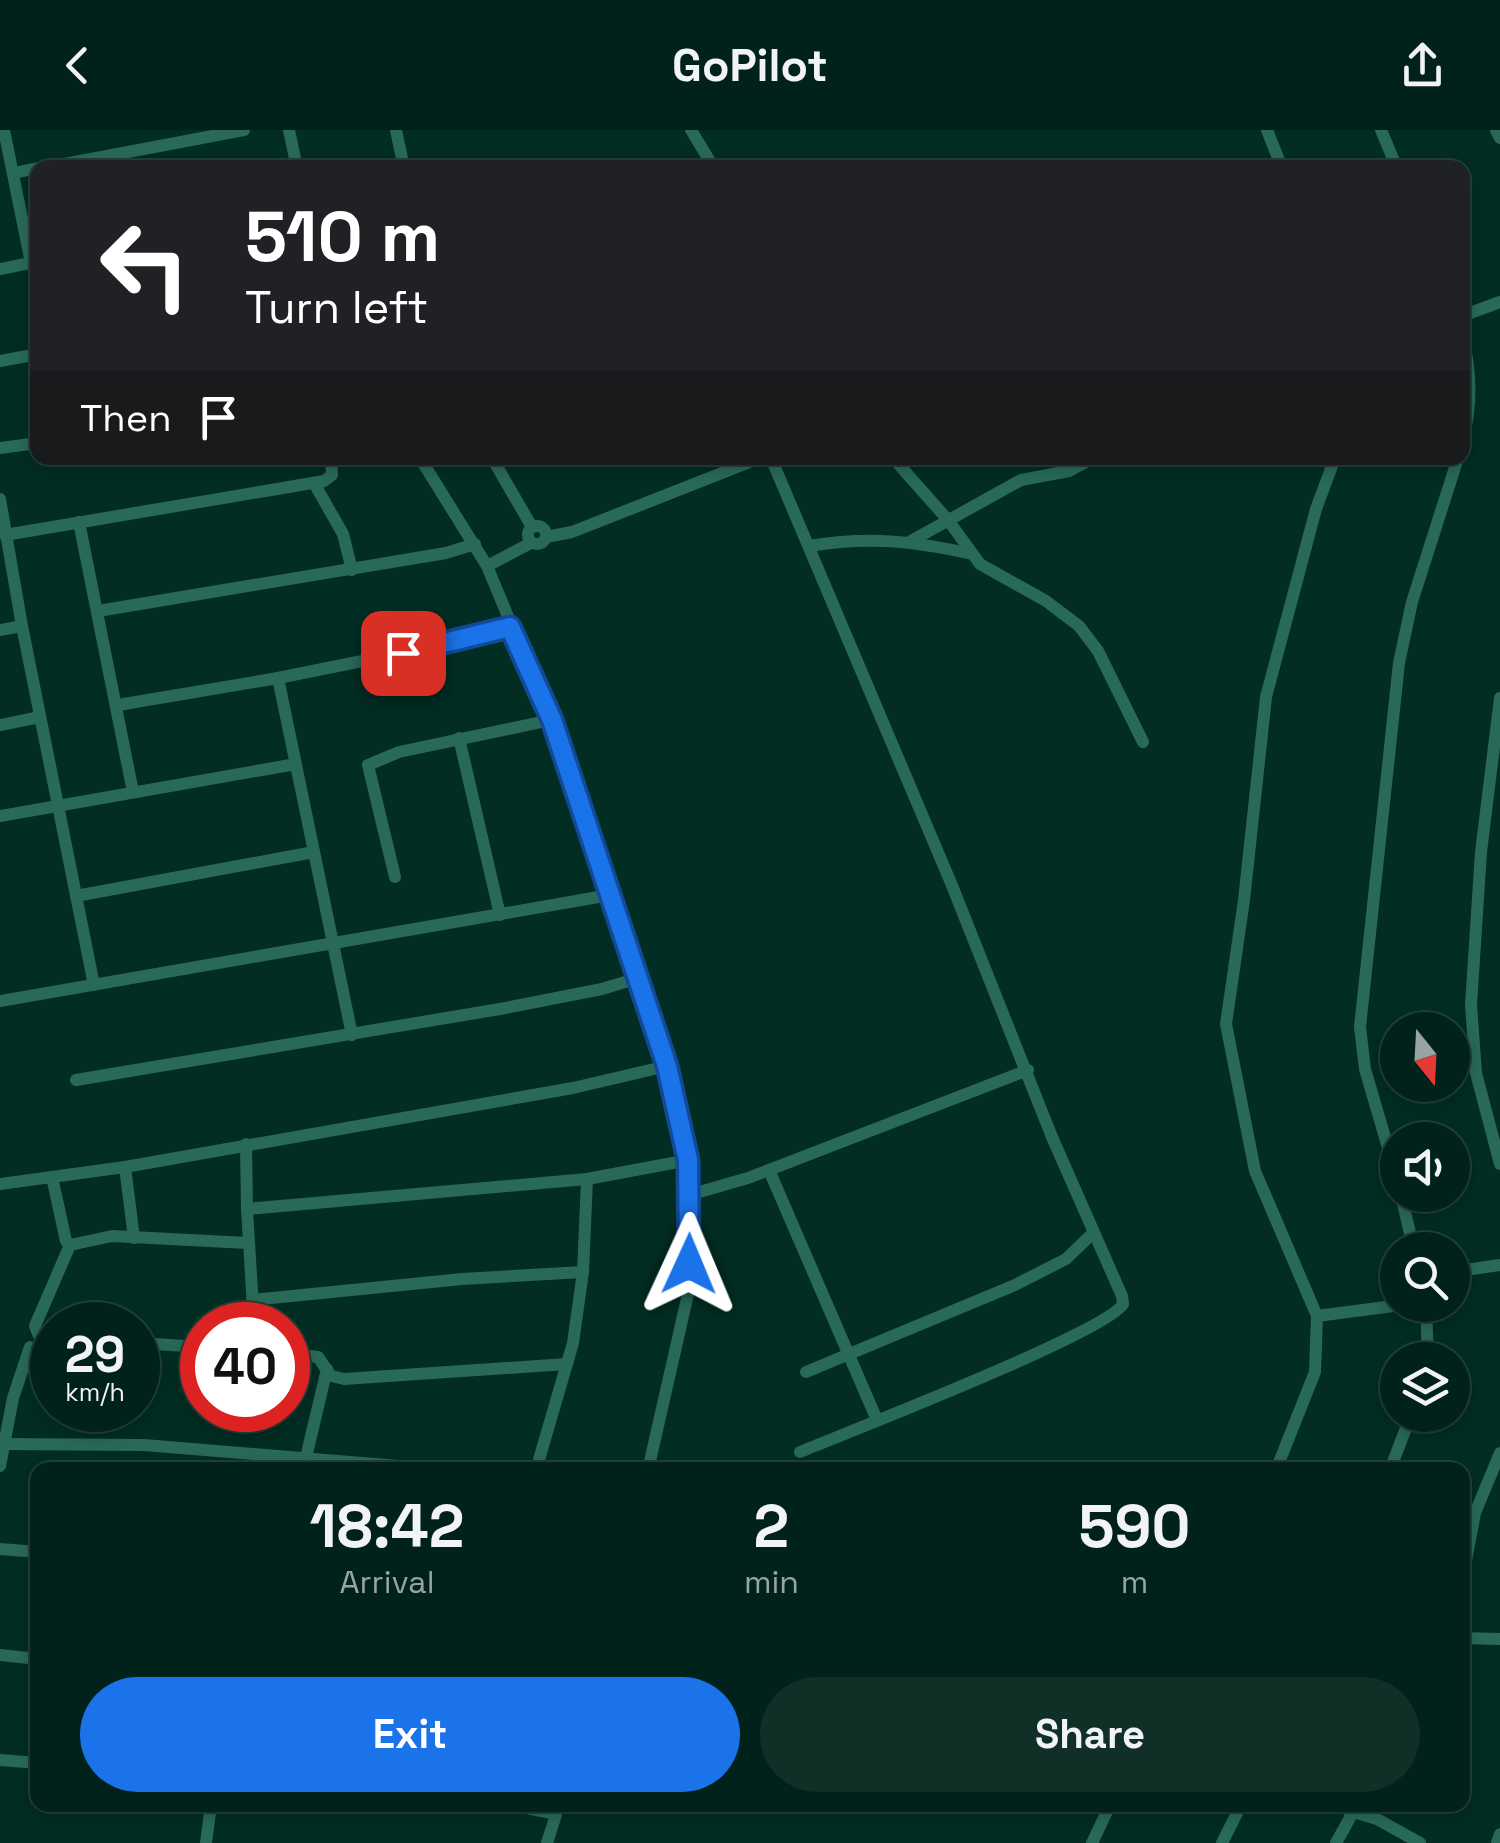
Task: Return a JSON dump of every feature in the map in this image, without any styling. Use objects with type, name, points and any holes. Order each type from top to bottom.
[{"type":"street","points":[[4,130],[30,244]]},
{"type":"street","points":[[83,160],[244,130]]},
{"type":"street","points":[[288,130],[296,160]]},
{"type":"street","points":[[396,130],[402,160]]},
{"type":"street","points":[[691,130],[709,160]]},
{"type":"street","points":[[1267,130],[1279,160]]},
{"type":"street","points":[[1381,130],[1394,160]]},
{"type":"street","points":[[1496,130],[1500,138]]},
{"type":"street","points":[[14,173],[30,170]]},
{"type":"street","points":[[0,269],[30,263]]},
{"type":"street","points":[[1470,313],[1500,302]]},
{"type":"street","points":[[0,362],[30,356]]},
{"type":"street","points":[[1470,377],[1470,416]]},
{"type":"street","points":[[0,448],[30,444]]},
{"type":"street","points":[[5,535],[314,483],[332,476],[332,465]]},
{"type":"street","points":[[424,465],[488,566],[510,627],[552,720],[667,1066],[688,1160],[688,1294],[650,1462]]},
{"type":"street","points":[[496,465],[532,527]]},
{"type":"street","points":[[488,566],[531,543],[540,544],[546,537],[572,532],[742,465]]},
{"type":"street","points":[[773,465],[1122,1296],[1122,1304],[1111,1317],[1022,1359],[800,1452]]},
{"type":"street","points":[[900,465],[972,554],[997,576],[1046,600],[1079,626],[1098,651],[1143,742]]},
{"type":"street","points":[[910,541],[1021,480],[1069,471],[1080,465]]},
{"type":"street","points":[[1279,1462],[1315,1372],[1317,1316],[1255,1171],[1226,1024],[1266,697],[1316,509],[1333,465]]},
{"type":"street","points":[[1380,1122],[1365,1069],[1360,1026],[1399,663],[1412,602],[1456,465]]},
{"type":"street","points":[[314,483],[343,534],[352,570]]},
{"type":"street","points":[[0,499],[94,985]]},
{"type":"street","points":[[79,522],[134,792]]},
{"type":"street","points":[[532,527],[544,528],[546,537]]},
{"type":"street","points":[[531,543],[527,534],[532,527]]},
{"type":"street","points":[[809,546],[838,541],[910,541],[972,554]]},
{"type":"street","points":[[98,611],[352,570],[475,544]]},
{"type":"street","points":[[0,630],[22,626]]},
{"type":"street","points":[[118,705],[278,678],[510,627]]},
{"type":"street","points":[[278,678],[352,1035]]},
{"type":"street","points":[[1499,1155],[1476,1074],[1471,1004],[1480,852],[1500,700]]},
{"type":"street","points":[[0,725],[40,716]]},
{"type":"street","points":[[396,877],[368,764],[398,752],[552,720]]},
{"type":"street","points":[[458,738],[500,916]]},
{"type":"street","points":[[0,816],[296,764]]},
{"type":"street","points":[[76,896],[314,852]]},
{"type":"street","points":[[0,1001],[610,895]]},
{"type":"street","points":[[76,1080],[602,990],[638,978]]},
{"type":"street","points":[[0,1184],[125,1167],[573,1088],[667,1066]]},
{"type":"street","points":[[689,1195],[768,1170],[1028,1070]]},
{"type":"street","points":[[246,1144],[252,1300],[462,1279],[583,1272]]},
{"type":"street","points":[[247,1208],[587,1179],[688,1160]]},
{"type":"street","points":[[125,1167],[134,1238]]},
{"type":"street","points":[[768,1170],[876,1420]]},
{"type":"street","points":[[52,1177],[70,1245]]},
{"type":"street","points":[[538,1462],[567,1364],[583,1272],[587,1179]]},
{"type":"street","points":[[806,1372],[1045,1271],[1076,1251],[1094,1233]]},
{"type":"street","points":[[70,1245],[112,1236],[248,1243]]},
{"type":"street","points":[[45,1302],[70,1245]]},
{"type":"street","points":[[1470,1270],[1500,1266]]},
{"type":"street","points":[[1317,1316],[1380,1308]]},
{"type":"street","points":[[0,1466],[13,1398],[30,1347]]},
{"type":"street","points":[[310,1356],[318,1357],[331,1376],[344,1379],[567,1364]]},
{"type":"street","points":[[305,1462],[327,1369]]},
{"type":"street","points":[[1393,1462],[1405,1432]]},
{"type":"street","points":[[2,1444],[144,1445],[280,1462]]},
{"type":"street","points":[[1470,1539],[1475,1512],[1500,1453]]},
{"type":"street","points":[[0,1549],[30,1551]]},
{"type":"street","points":[[1470,1638],[1500,1639]]},
{"type":"street","points":[[0,1655],[30,1658]]},
{"type":"street","points":[[0,1760],[30,1762]]},
{"type":"street","points":[[206,1843],[210,1812]]},
{"type":"street","points":[[547,1843],[556,1812]]},
{"type":"street","points":[[1092,1843],[1107,1812]]},
{"type":"street","points":[[1222,1843],[1238,1812]]},
{"type":"street","points":[[1336,1843],[1350,1812]]},
{"type":"street","points":[[1359,1812],[1420,1843]]},
{"type":"street","points":[[1497,1843],[1500,1834]]},
{"type":"route","points":[[403,653],[510,627],[522,651],[552,720],[667,1066],[688,1160],[689,1264]]}]
